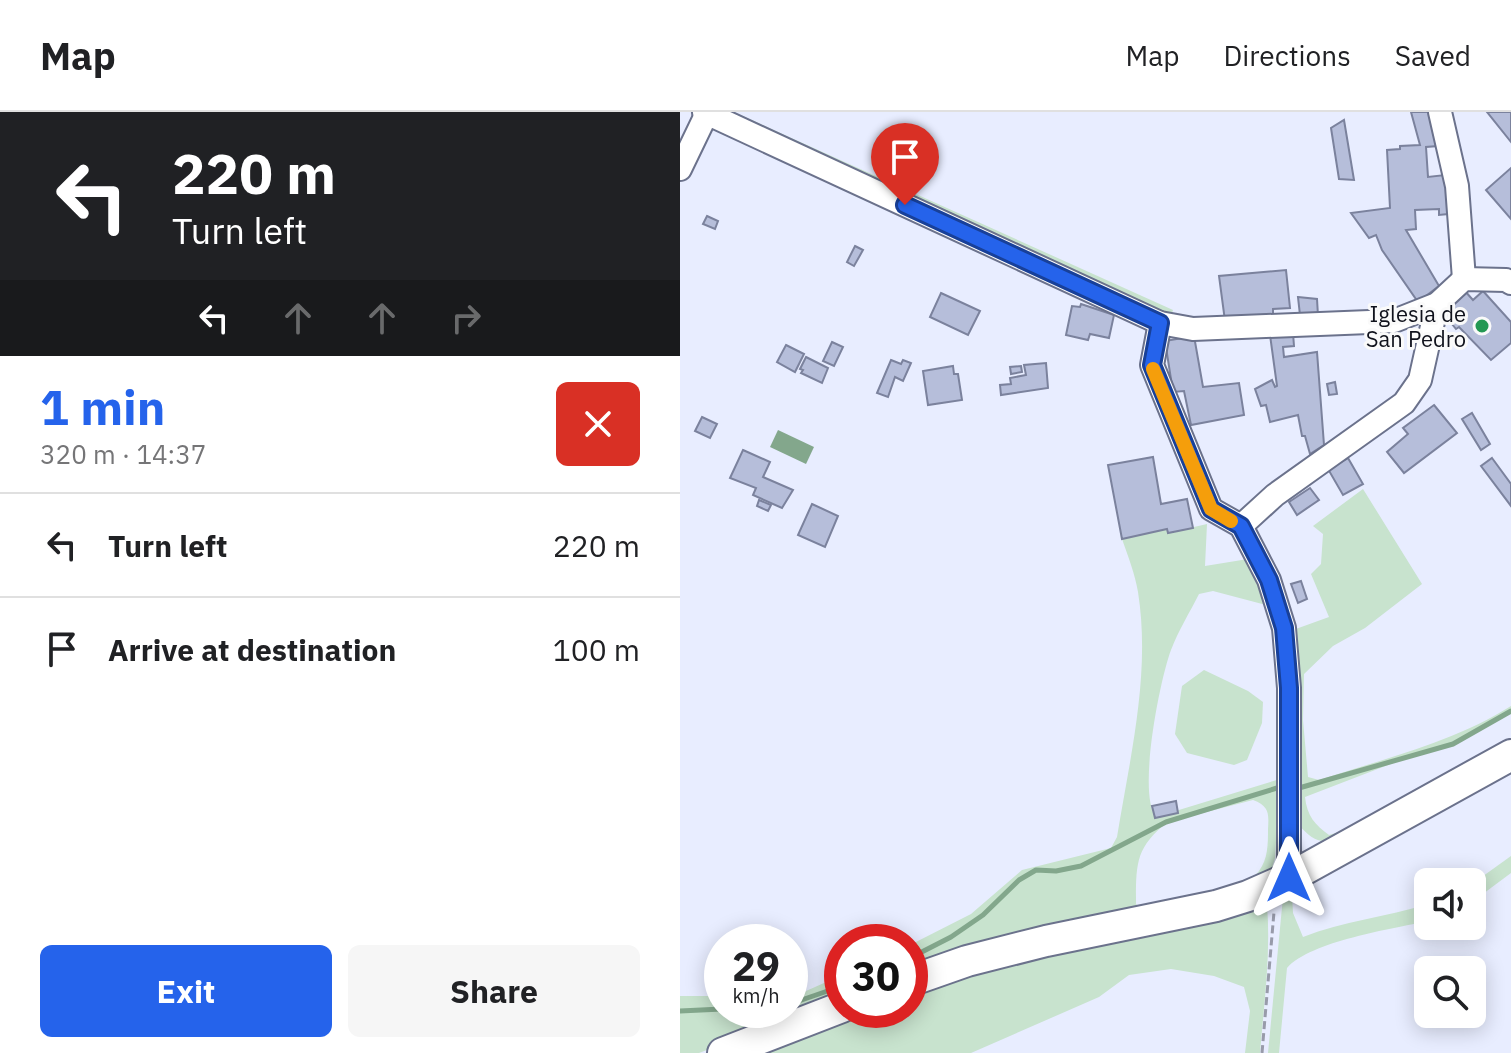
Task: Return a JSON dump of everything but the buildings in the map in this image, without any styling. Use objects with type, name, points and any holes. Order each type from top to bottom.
[{"type":"street","points":[[1440,112],[1457,186],[1464,279]]},
{"type":"street","points":[[680,169],[705,113],[1160,323],[1193,329],[1394,321],[1437,304],[1464,279],[1506,280],[1511,283]]},
{"type":"street","points":[[1241,526],[1275,495],[1404,403],[1420,380],[1437,304]]},
{"type":"street","points":[[1160,323],[1152,365],[1211,509],[1241,526],[1269,580],[1284,628],[1289,688],[1283,881]]},
{"type":"street","points":[[928,975],[967,961],[1216,906],[1283,881],[1511,755]]},
{"type":"street","points":[[723,1053],[824,1014]]},
{"type":"path","points":[[1262,1053],[1283,881]]},
{"type":"shaded area","points":[[720,112],[734,112],[1173,310],[1171,316]]},
{"type":"shaded area","points":[[778,430],[814,447],[806,464],[770,447]]},
{"type":"shaded area","points":[[1363,489],[1422,584],[1365,628],[1333,646],[1304,674],[1303,720],[1308,777],[1319,780],[1418,749],[1466,730],[1511,706],[1511,713],[1464,740],[1414,755],[1305,797],[1312,819],[1329,835],[1355,827],[1324,841],[1312,837],[1297,823],[1293,630],[1329,617],[1311,574],[1321,564],[1323,534],[1313,526]]},
{"type":"shaded area","points":[[1207,524],[1205,566],[1248,559],[1266,605],[1213,591],[1199,594],[1174,643],[1161,685],[1149,762],[1151,804],[1156,817],[1280,779],[1275,858],[1270,874],[1260,882],[928,966],[928,936],[971,914],[1022,870],[1111,848],[1117,837],[1133,746],[1142,654],[1138,592],[1122,539],[1167,529],[1168,533]],"holes":[[[1253,800],[1268,814],[1268,846],[1262,866],[1251,878],[1204,895],[1140,908],[1136,904],[1137,868],[1143,849],[1168,822]]]},
{"type":"shaded area","points":[[1204,670],[1248,691],[1263,702],[1262,723],[1247,760],[1234,765],[1187,753],[1175,734],[1182,686]]},
{"type":"shaded area","points":[[1511,856],[1511,873],[1486,892],[1486,874]]},
{"type":"shaded area","points":[[1299,888],[1292,896],[1293,913],[1303,937],[1414,908],[1414,924],[1333,943],[1314,950],[1287,968],[1279,1053],[1268,1053],[1283,897]]},
{"type":"shaded area","points":[[1258,903],[1267,905],[1268,942],[1260,1053],[1245,1053],[1250,1011],[1244,987],[1214,976],[1171,969],[1129,975],[1099,997],[971,1053],[748,1053],[824,1023],[824,1028],[928,1028],[928,985]]},
{"type":"shaded area","points":[[824,983],[824,1005],[808,1011],[808,990]]},
{"type":"shaded area","points":[[680,996],[704,996],[704,1028],[764,1028],[699,1053],[680,1053]]},
{"type":"waterway","points":[[1299,788],[1453,744],[1511,711]]},
{"type":"waterway","points":[[928,949],[983,915],[1019,880],[1036,870],[1056,871],[1081,866],[1166,822],[1277,788]]},
{"type":"waterway","points":[[808,998],[824,992]]},
{"type":"waterway","points":[[680,1011],[704,1010]]},
{"type":"slow traffic","points":[[1153,369],[1211,509],[1231,521]]},
{"type":"place","name":"Iglesia de San Pedro","points":[[1482,326]]},
{"type":"route","points":[[905,205],[1160,323],[1152,365],[1211,509],[1241,526],[1269,580],[1284,628],[1289,688],[1289,878]]}]
